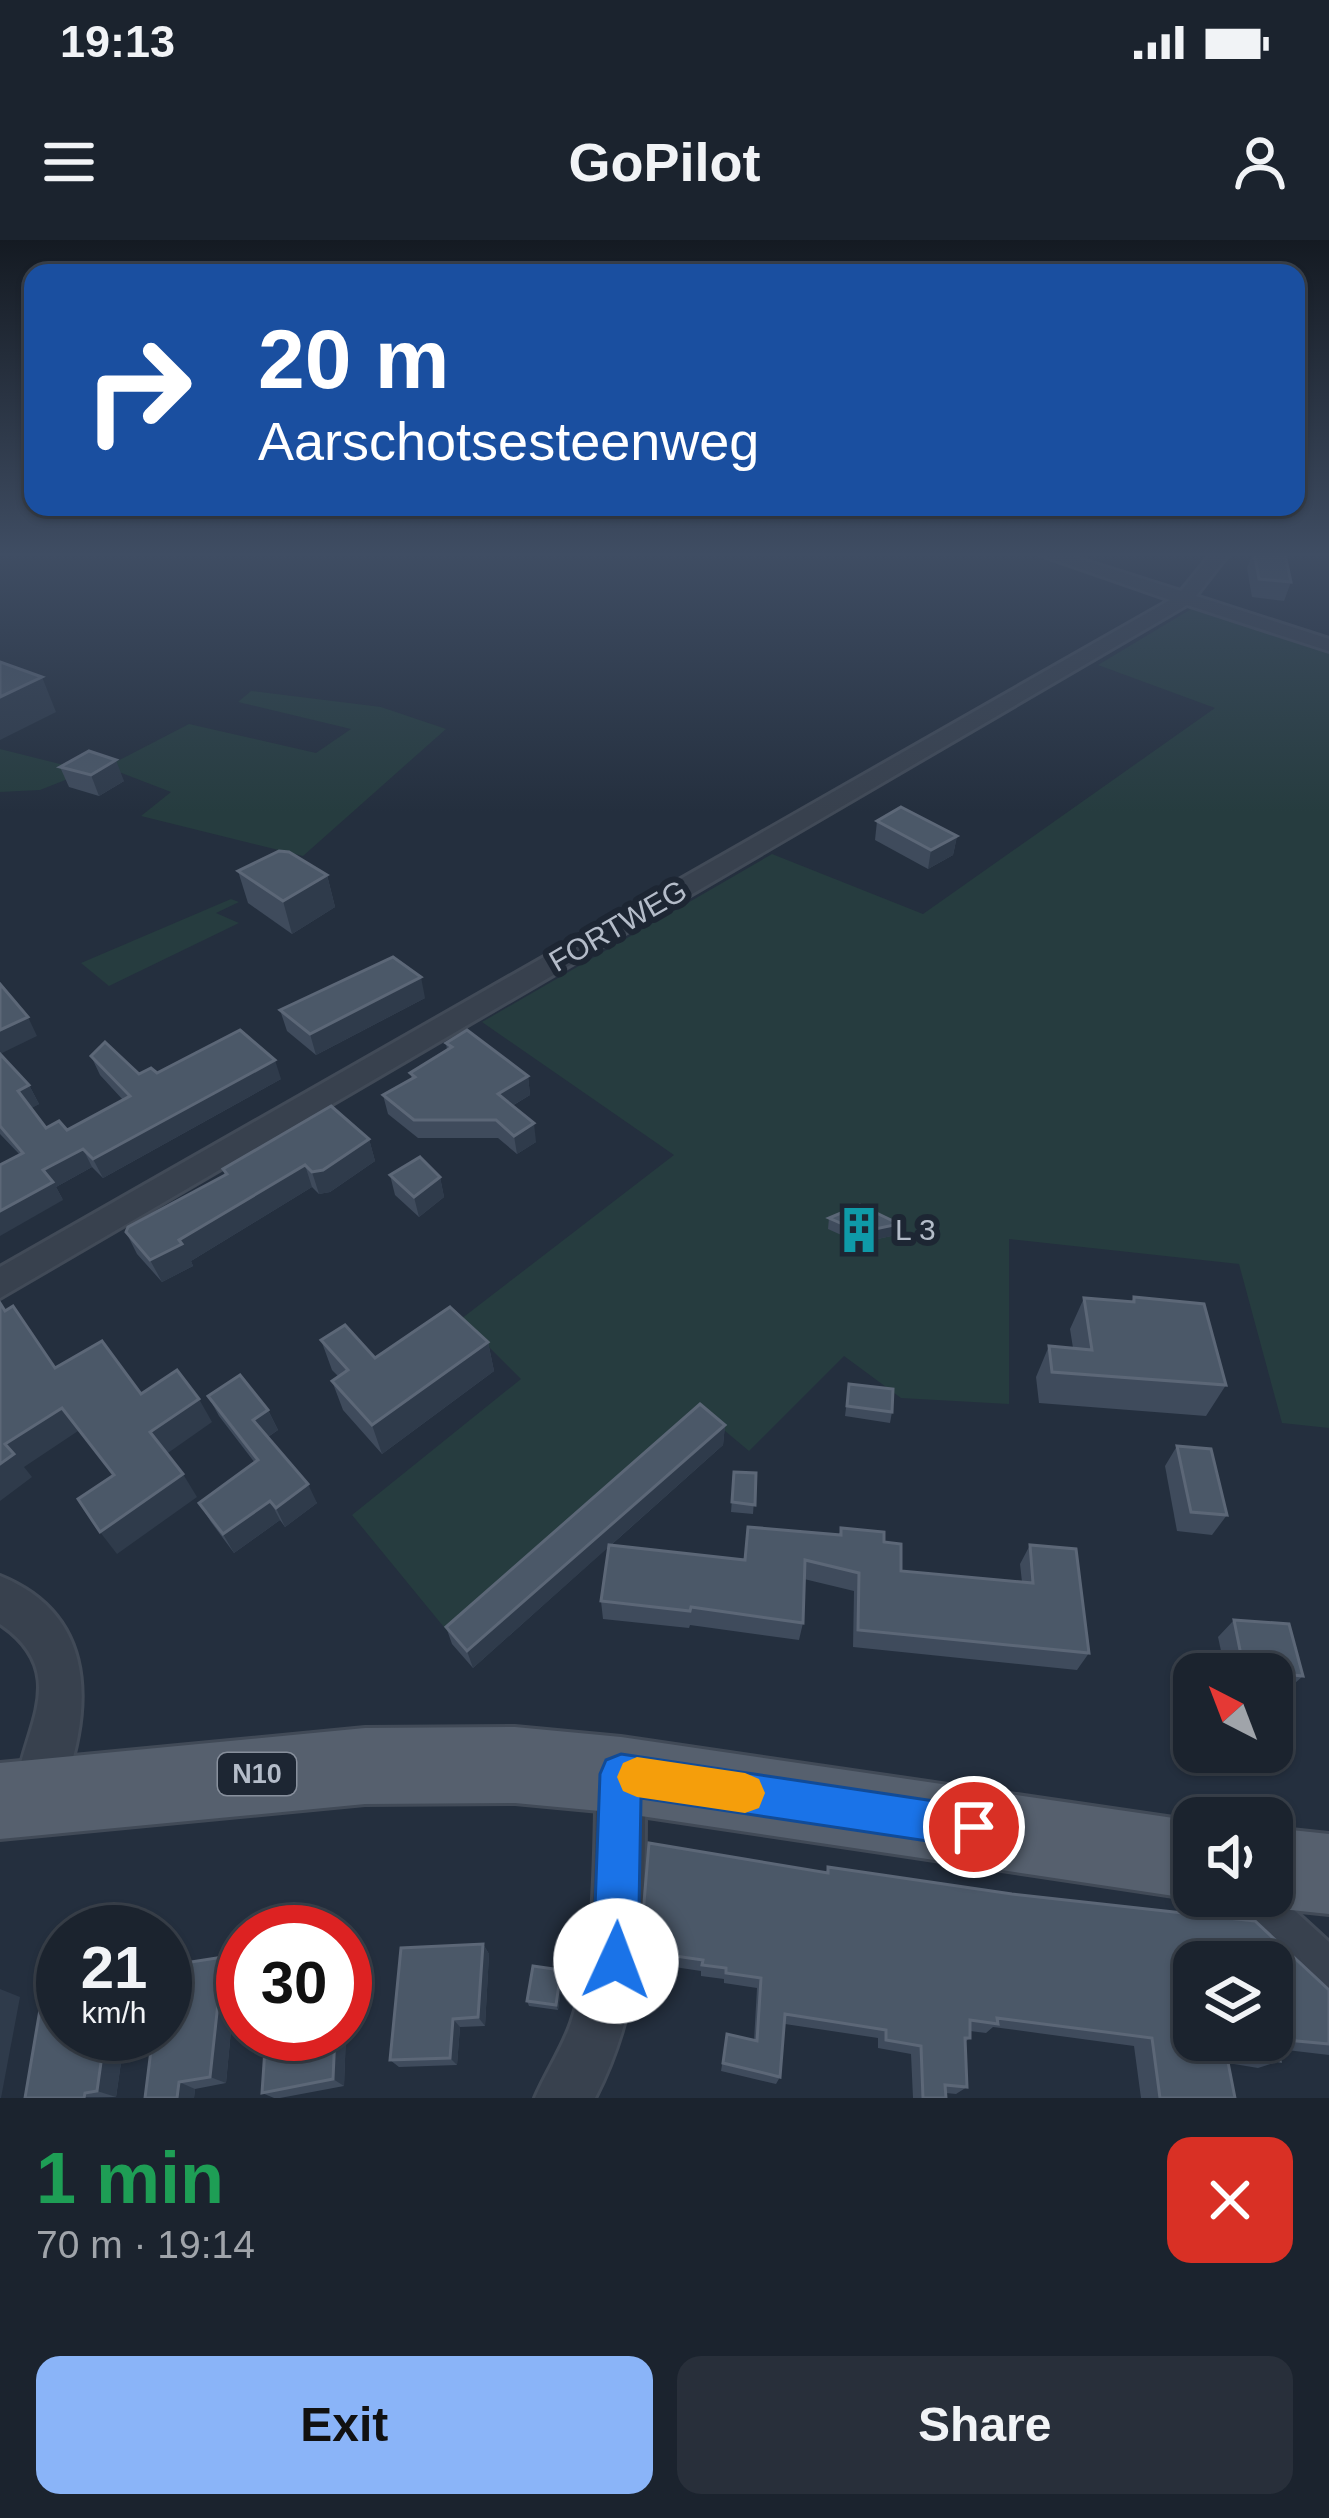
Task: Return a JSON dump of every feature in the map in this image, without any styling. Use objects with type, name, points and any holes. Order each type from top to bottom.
[{"type":"main road","name":"N10","points":[[18,1798],[365,1766],[515,1765],[621,1774],[1173,1857]]},
{"type":"main road","points":[[1293,1870],[1329,1874]]},
{"type":"street","name":"FORTWEG","points":[[0,1284],[1115,639]]},
{"type":"street","points":[[0,1598],[40,1627],[55,1651],[57,1716],[18,1798]]},
{"type":"street","points":[[564,2098],[592,2054],[616,1961],[621,1774]]},
{"type":"street","points":[[1263,1917],[1329,1979]]},
{"type":"green space","points":[[1142,639],[1295,639],[1329,650],[1329,1428],[1282,1423],[1239,1264],[1009,1239],[1009,1404],[901,1398],[844,1356],[749,1451],[706,1415],[452,1637],[352,1515],[521,1379],[461,1319],[674,1155],[482,1022],[772,854],[923,914],[1215,708],[1098,665]]},
{"type":"green space","points":[[251,691],[381,707],[446,729],[303,856],[141,816],[171,792],[106,767],[189,724],[316,753],[351,729],[238,702]]},
{"type":"green space","points":[[0,749],[88,771],[40,790],[0,792]]},
{"type":"green space","points":[[231,899],[239,902],[216,913],[239,923],[109,986],[81,963]]},
{"type":"building","points":[[0,662],[42,677],[0,697]]},
{"type":"building","points":[[89,751],[116,760],[91,775],[60,767]]},
{"type":"building","points":[[901,807],[957,836],[931,850],[877,821]]},
{"type":"building","points":[[279,851],[327,875],[283,901],[238,871]]},
{"type":"building","points":[[393,957],[421,977],[310,1034],[280,1010]]},
{"type":"building","points":[[0,984],[28,1017],[0,1030]]},
{"type":"building","points":[[240,1030],[275,1060],[93,1159],[83,1149],[43,1170],[53,1182],[0,1211],[0,1165],[23,1153],[0,1126],[0,1054],[29,1085],[18,1091],[46,1128],[59,1121],[67,1130],[130,1096],[91,1056],[105,1042],[139,1074],[151,1068],[157,1073]]},
{"type":"building","points":[[467,1030],[528,1076],[498,1094],[534,1123],[514,1136],[496,1120],[414,1120],[383,1095],[415,1077],[410,1073],[452,1047],[446,1043]]},
{"type":"building","points":[[331,1106],[369,1139],[323,1170],[312,1172],[305,1165],[150,1260],[126,1232],[227,1174],[223,1169]]},
{"type":"building","points":[[420,1157],[440,1177],[414,1197],[390,1175]]},
{"type":"building","points":[[860,1205],[899,1224],[861,1232],[829,1218]]},
{"type":"building","points":[[1134,1297],[1204,1304],[1226,1385],[1052,1372],[1049,1346],[1092,1350],[1084,1298],[1134,1302]]},
{"type":"building","points":[[0,1303],[5,1311],[13,1306],[55,1368],[102,1341],[141,1394],[177,1370],[199,1399],[150,1432],[183,1474],[100,1532],[78,1499],[114,1475],[62,1408],[5,1444],[14,1454],[0,1464]]},
{"type":"building","points":[[450,1307],[488,1342],[372,1425],[332,1381],[348,1370],[321,1340],[345,1325],[375,1358]]},
{"type":"building","points":[[240,1375],[268,1410],[253,1420],[308,1484],[276,1508],[270,1501],[223,1534],[199,1503],[258,1460],[208,1396]]},
{"type":"building","points":[[849,1384],[893,1389],[892,1412],[847,1406]]},
{"type":"building","points":[[700,1404],[725,1425],[467,1651],[446,1627]]},
{"type":"building","points":[[1177,1446],[1211,1449],[1227,1515],[1191,1512]]},
{"type":"building","points":[[734,1472],[756,1473],[755,1505],[732,1502]]},
{"type":"building","points":[[748,1527],[841,1535],[841,1528],[884,1532],[884,1542],[901,1544],[901,1571],[1033,1583],[1030,1545],[1076,1549],[1089,1653],[858,1630],[859,1573],[805,1560],[803,1623],[691,1607],[690,1611],[601,1601],[609,1545],[745,1560]]},
{"type":"building","points":[[1234,1620],[1289,1624],[1303,1676],[1293,1675],[1293,1653],[1241,1653]]},
{"type":"building","points":[[649,1843],[828,1873],[828,1867],[1173,1912],[1173,1917],[1255,1921],[1276,1941],[1173,1941],[1173,2061],[1228,2061],[1235,2098],[1160,2098],[1152,2038],[997,2018],[998,2024],[970,2020],[970,2038],[965,2038],[967,2087],[945,2085],[946,2098],[923,2098],[921,2046],[886,2040],[886,2030],[785,2014],[780,2077],[723,2063],[727,2034],[757,2041],[761,1978],[726,1973],[726,1968],[702,1965],[703,1960],[640,1951]]},
{"type":"building","points":[[483,1944],[478,2017],[453,2019],[450,2058],[390,2060],[401,1948]]},
{"type":"building","points":[[1293,1956],[1329,1990],[1329,2044],[1293,2041]]},
{"type":"building","points":[[216,1958],[210,2077],[179,2082],[177,2098],[145,2098],[150,2061],[192,2061],[192,1962]]},
{"type":"building","points":[[533,1966],[561,1970],[556,2005],[527,2001]]},
{"type":"building","points":[[36,2033],[36,2061],[101,2061],[97,2091],[85,2093],[84,2098],[25,2098]]},
{"type":"building","points":[[264,2061],[334,2061],[333,2079],[262,2093]]},
{"type":"slow traffic","points":[[637,1777],[745,1793]]},
{"type":"place","name":"L 3","points":[[859,1230]]},
{"type":"route","points":[[616,1961],[621,1774],[974,1827]]}]
